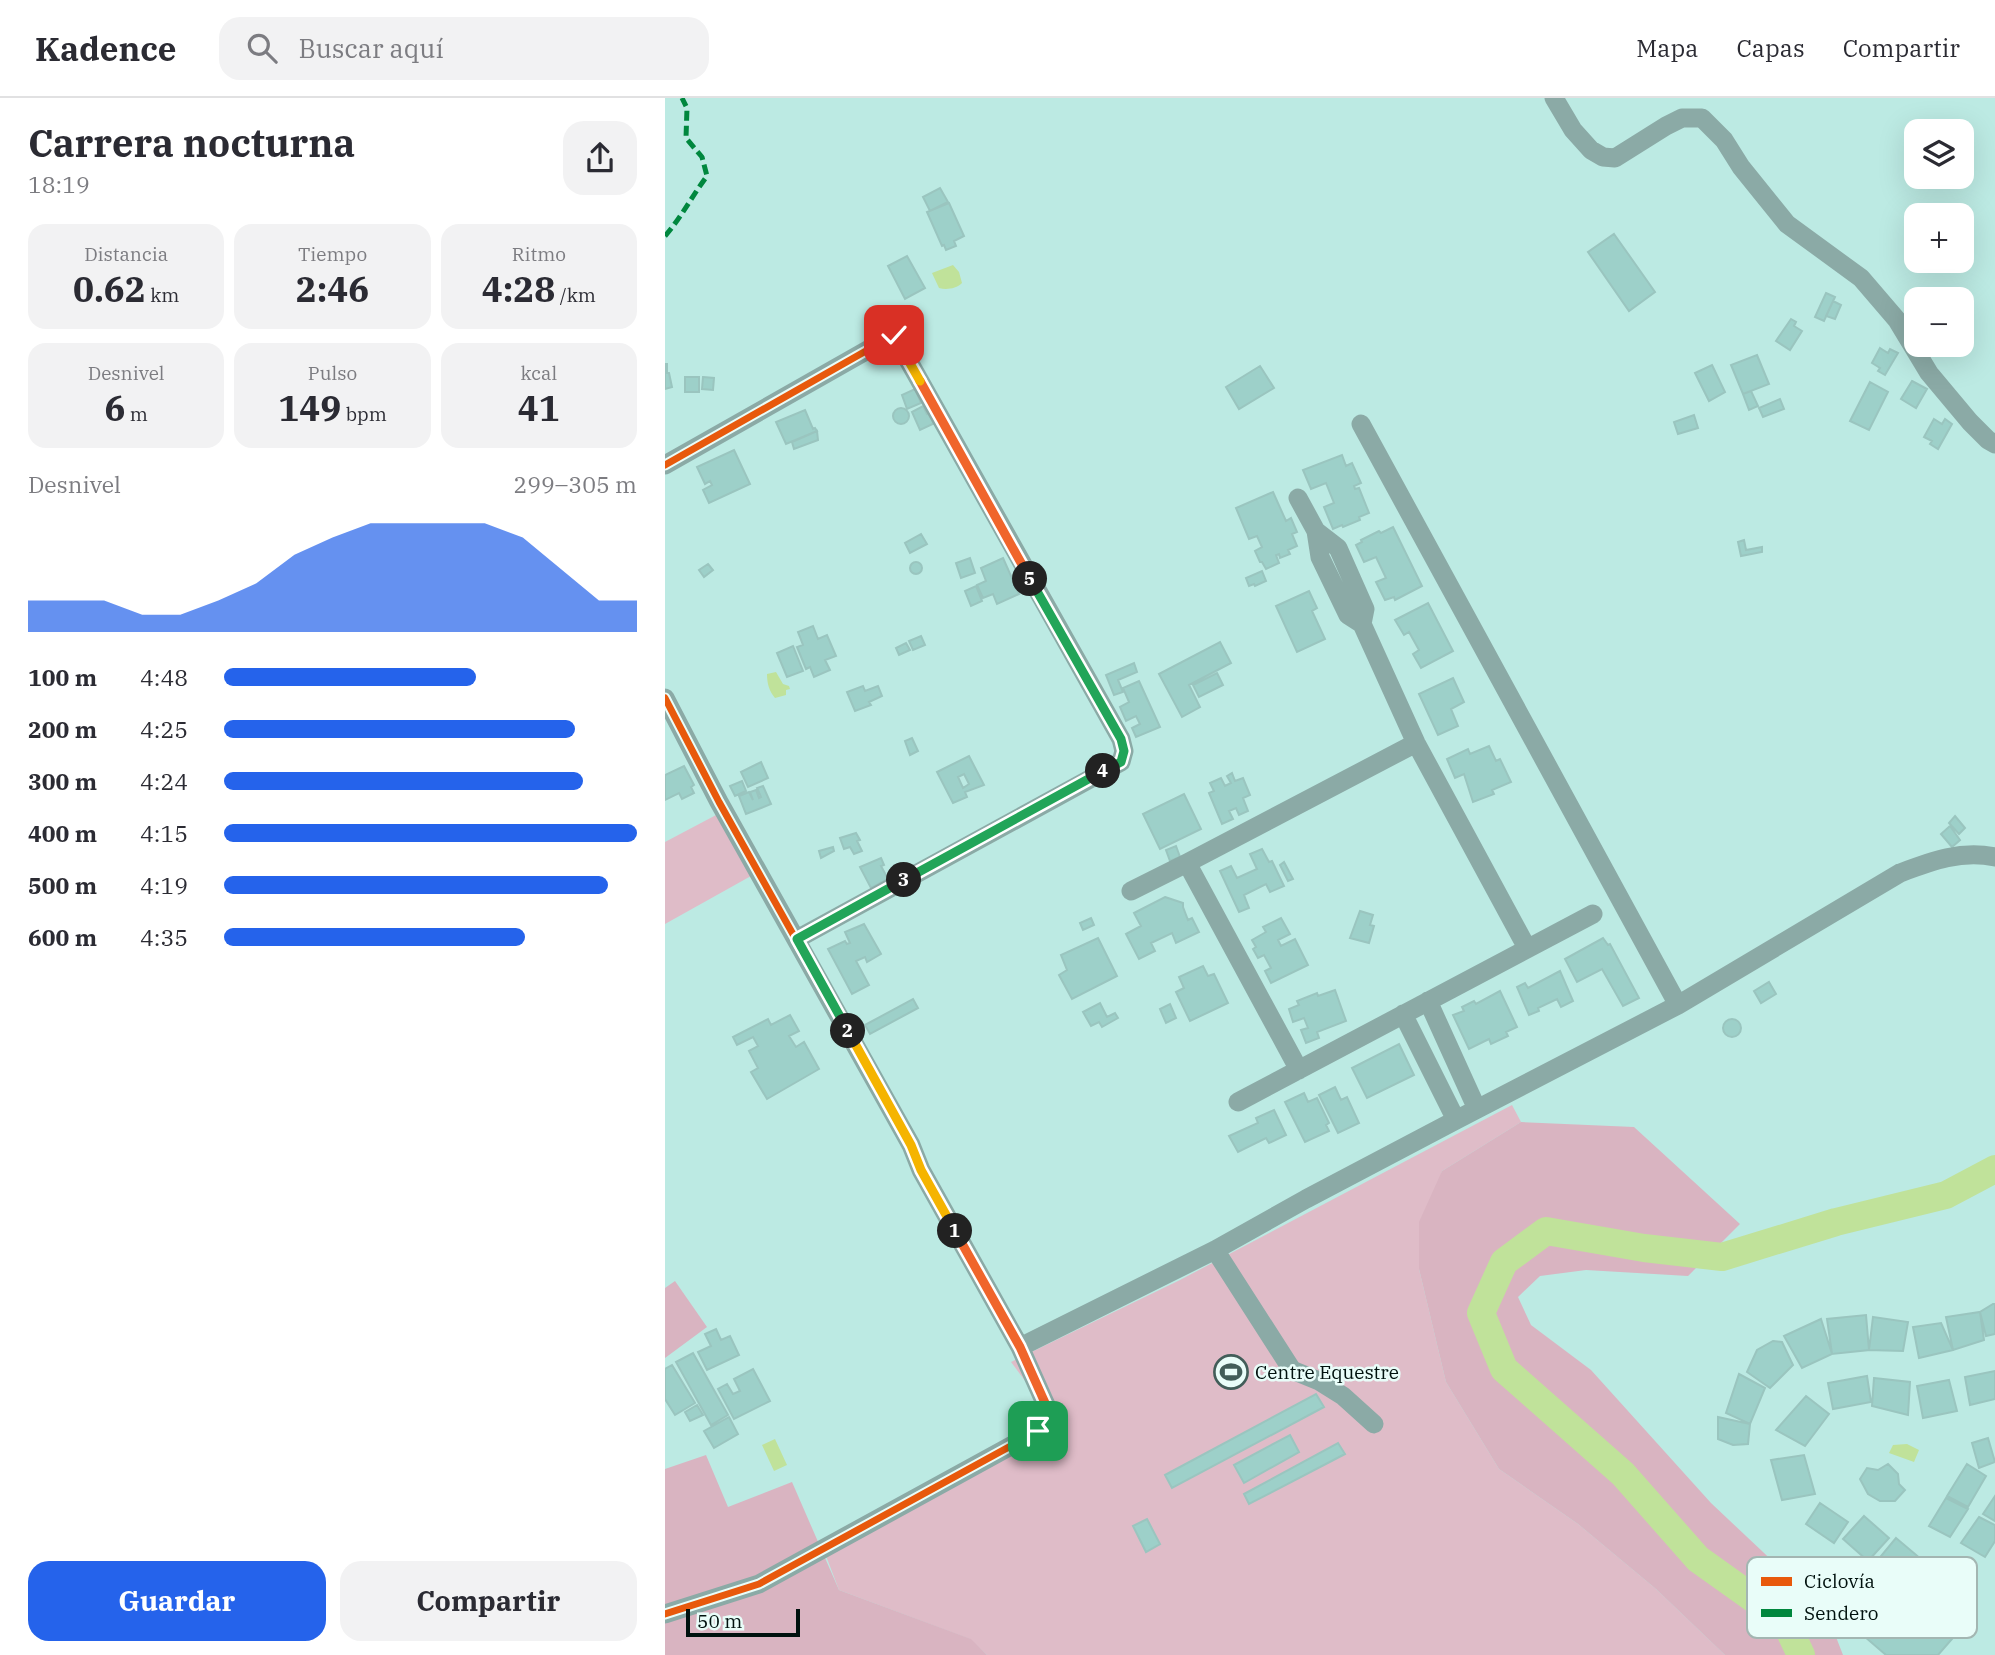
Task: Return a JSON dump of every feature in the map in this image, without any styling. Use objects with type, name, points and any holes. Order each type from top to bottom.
[{"type":"street","points":[[1554,98],[1573,130],[1591,150],[1603,157],[1615,158],[1682,118],[1702,118],[1724,140],[1741,167],[1787,224],[1861,278],[1897,320],[1929,373],[1970,422],[1995,444]]},
{"type":"street","points":[[665,465],[894,335],[1121,739],[1124,751],[1121,762],[797,939]]},
{"type":"street","points":[[1361,424],[1678,1005]]},
{"type":"street","points":[[1298,498],[1316,531],[1338,548],[1365,609],[1362,624],[1416,743],[1527,948]]},
{"type":"street","points":[[665,698],[719,802],[911,1145],[921,1170],[1020,1347],[1050,1414],[1038,1431],[759,1584],[665,1614]]},
{"type":"street","points":[[1131,891],[1416,743]]},
{"type":"street","points":[[1020,1347],[1215,1250],[1306,1199],[1678,1005],[1900,873],[1963,854],[1995,857]]},
{"type":"street","points":[[1187,863],[1299,1069]]},
{"type":"street","points":[[1238,1102],[1593,914]]},
{"type":"street","points":[[1428,1001],[1477,1109]]},
{"type":"street","points":[[1402,1014],[1456,1120]]},
{"type":"street","points":[[1215,1250],[1292,1370],[1319,1381],[1343,1396],[1374,1424]]},
{"type":"shaded area","points":[[953,265],[959,272],[962,283],[957,287],[939,288],[932,273]]},
{"type":"shaded area","points":[[776,672],[783,684],[790,689],[786,690],[786,695],[775,698],[769,687],[767,674]]},
{"type":"shaded area","points":[[718,814],[751,876],[665,924],[665,842]]},
{"type":"shaded area","name":"Centre Equestre","points":[[1512,1105],[1521,1122],[1442,1171],[1419,1269],[1446,1382],[1499,1469],[1578,1524],[1656,1589],[1725,1655],[987,1655],[970,1639],[839,1590],[823,1548],[1050,1414],[1011,1362],[1180,1280]]},
{"type":"shaded area","points":[[1521,1122],[1634,1127],[1740,1224],[1688,1276],[1586,1270],[1540,1276],[1518,1297],[1531,1325],[1591,1370],[1711,1503],[1768,1557],[1747,1557],[1747,1638],[1836,1638],[1843,1655],[1725,1655],[1656,1589],[1578,1524],[1499,1469],[1446,1382],[1419,1269],[1419,1222],[1442,1171]]},
{"type":"shaded area","points":[[675,1281],[707,1327],[665,1358],[665,1288]]},
{"type":"shaded area","points":[[775,1439],[787,1465],[774,1471],[762,1445]]},
{"type":"shaded area","points":[[1907,1444],[1919,1450],[1914,1462],[1889,1453],[1893,1445]]},
{"type":"shaded area","points":[[706,1455],[728,1507],[792,1482],[839,1590],[971,1639],[987,1655],[665,1655],[665,1469]]},
{"type":"building","points":[[940,188],[948,202],[930,211],[923,197]]},
{"type":"building","points":[[949,203],[964,236],[954,241],[956,246],[946,250],[927,212]]},
{"type":"building","points":[[1614,234],[1655,292],[1629,311],[1588,252]]},
{"type":"building","points":[[907,256],[925,288],[905,299],[888,266]]},
{"type":"building","points":[[1826,293],[1835,297],[1824,321],[1815,317]]},
{"type":"building","points":[[1833,301],[1841,305],[1835,319],[1826,316]]},
{"type":"building","points":[[1791,319],[1796,322],[1794,326],[1802,331],[1790,350],[1776,341]]},
{"type":"building","points":[[1880,348],[1888,353],[1890,349],[1898,353],[1885,375],[1872,363]]},
{"type":"building","points":[[1757,355],[1769,384],[1743,394],[1731,365]]},
{"type":"building","points":[[665,364],[672,387],[665,389]]},
{"type":"building","points":[[1712,365],[1725,392],[1709,401],[1695,373]]},
{"type":"building","points":[[1260,366],[1274,388],[1239,409],[1226,387]]},
{"type":"building","points":[[685,377],[699,377],[699,392],[685,392]]},
{"type":"building","points":[[703,377],[714,378],[713,390],[702,389]]},
{"type":"building","points":[[1912,381],[1927,389],[1916,408],[1901,399]]},
{"type":"building","points":[[1870,382],[1888,392],[1869,430],[1850,421]]},
{"type":"building","points":[[915,389],[921,403],[907,409],[902,395]]},
{"type":"building","points":[[1751,391],[1758,406],[1749,410],[1743,394]]},
{"type":"building","points":[[1780,399],[1784,409],[1763,417],[1759,408]]},
{"type":"building","points":[[923,406],[927,414],[933,412],[937,422],[920,430],[912,412]]},
{"type":"building","points":[[901,408],[909,416],[901,424],[893,416]]},
{"type":"building","points":[[805,410],[813,429],[817,431],[786,444],[776,422]]},
{"type":"building","points":[[1694,415],[1698,428],[1678,434],[1674,422]]},
{"type":"building","points":[[1934,419],[1942,424],[1945,419],[1952,424],[1938,449],[1930,444],[1932,441],[1924,437]]},
{"type":"building","points":[[817,431],[818,440],[794,449],[792,442]]},
{"type":"building","points":[[734,450],[750,484],[709,503],[703,490],[712,485],[710,481],[705,484],[697,467]]},
{"type":"building","points":[[1342,455],[1346,466],[1352,463],[1361,483],[1354,486],[1355,489],[1359,488],[1369,513],[1359,517],[1360,520],[1333,529],[1324,507],[1334,503],[1326,483],[1311,489],[1303,470]]},
{"type":"building","points":[[1273,492],[1286,521],[1291,518],[1297,532],[1292,534],[1297,546],[1288,550],[1290,554],[1280,558],[1279,554],[1276,555],[1279,563],[1266,569],[1255,551],[1262,547],[1257,536],[1249,539],[1236,508]]},
{"type":"building","points":[[1393,527],[1422,586],[1395,600],[1394,597],[1385,600],[1376,582],[1386,578],[1376,557],[1364,562],[1356,545],[1379,531],[1381,533]]},
{"type":"building","points":[[921,534],[927,544],[910,553],[905,543]]},
{"type":"building","points":[[1744,540],[1746,550],[1762,547],[1762,552],[1741,556],[1738,542]]},
{"type":"building","points":[[970,558],[975,573],[961,578],[956,563]]},
{"type":"building","points":[[1003,558],[1019,594],[997,604],[993,594],[983,598],[977,585],[986,581],[981,568]]},
{"type":"building","points":[[916,562],[922,568],[916,574],[910,568]]},
{"type":"building","points":[[708,564],[713,570],[704,577],[699,570]]},
{"type":"building","points":[[1262,571],[1266,581],[1249,586],[1246,578]]},
{"type":"building","points":[[976,586],[982,601],[971,606],[965,591]]},
{"type":"building","points":[[1309,591],[1317,608],[1312,611],[1325,639],[1297,652],[1276,606]]},
{"type":"building","points":[[1428,603],[1453,651],[1421,668],[1413,654],[1419,650],[1409,632],[1404,635],[1395,620]]},
{"type":"building","points":[[813,626],[818,639],[827,635],[836,656],[825,660],[830,670],[814,677],[810,667],[806,669],[797,647],[803,645],[798,632]]},
{"type":"building","points":[[921,636],[925,645],[913,650],[909,641]]},
{"type":"building","points":[[1220,642],[1231,663],[1189,685],[1200,707],[1182,717],[1159,674]]},
{"type":"building","points":[[906,643],[910,650],[899,655],[896,648]]},
{"type":"building","points":[[793,646],[803,671],[787,677],[777,653]]},
{"type":"building","points":[[1134,663],[1137,672],[1118,680],[1123,692],[1114,695],[1106,675]]},
{"type":"building","points":[[1217,673],[1223,685],[1199,697],[1193,685]]},
{"type":"building","points":[[1453,678],[1464,702],[1451,709],[1458,726],[1438,735],[1419,694]]},
{"type":"building","points":[[1139,681],[1160,727],[1136,737],[1132,728],[1140,724],[1136,716],[1126,721],[1120,707],[1129,702],[1123,688]]},
{"type":"building","points":[[863,686],[865,691],[878,686],[882,696],[869,702],[871,705],[855,711],[847,692]]},
{"type":"building","points":[[912,738],[918,751],[910,755],[905,741]]},
{"type":"building","points":[[1489,746],[1496,761],[1500,759],[1511,782],[1492,790],[1494,794],[1473,802],[1464,774],[1455,778],[1447,759],[1468,749],[1470,754]]},
{"type":"building","points":[[969,756],[984,785],[965,792],[967,797],[953,803],[937,772]],"holes":[[[964,774],[969,784],[963,788],[958,777]]]},
{"type":"building","points":[[761,762],[768,778],[748,787],[741,772]]},
{"type":"building","points":[[684,766],[694,785],[691,787],[694,793],[682,799],[679,793],[665,800],[665,775]]},
{"type":"building","points":[[1232,773],[1235,781],[1243,778],[1250,795],[1243,798],[1248,811],[1239,815],[1236,808],[1229,811],[1233,819],[1222,824],[1209,793],[1214,791],[1210,783],[1221,778],[1225,786],[1231,783],[1227,776]]},
{"type":"building","points":[[742,781],[746,791],[735,796],[730,786]]},
{"type":"building","points":[[763,786],[771,804],[746,814],[739,796],[749,792],[753,800],[750,792],[756,790],[759,798],[761,797],[757,788]]},
{"type":"building","points":[[1184,794],[1201,829],[1160,849],[1143,814]]},
{"type":"building","points":[[1955,816],[1965,828],[1959,834],[1949,823]]},
{"type":"building","points":[[1950,826],[1960,840],[1952,847],[1941,834]]},
{"type":"building","points":[[856,833],[862,851],[854,854],[850,847],[844,849],[840,838]]},
{"type":"building","points":[[1176,846],[1180,857],[1170,861],[1166,850]]},
{"type":"building","points":[[833,847],[834,851],[821,858],[819,851]]},
{"type":"building","points":[[1262,849],[1269,862],[1272,861],[1284,886],[1270,892],[1266,884],[1244,895],[1249,908],[1239,912],[1220,871],[1231,866],[1237,878],[1257,869],[1250,854]]},
{"type":"building","points":[[881,858],[884,865],[881,866],[888,879],[871,888],[860,867]]},
{"type":"building","points":[[1284,862],[1293,879],[1288,881],[1280,865]]},
{"type":"building","points":[[1165,897],[1183,903],[1188,920],[1192,918],[1199,932],[1176,943],[1172,933],[1151,943],[1155,951],[1139,959],[1126,934],[1141,926],[1134,913]]},
{"type":"building","points":[[1360,911],[1373,915],[1370,925],[1374,926],[1369,943],[1350,938]]},
{"type":"building","points":[[1091,918],[1094,925],[1083,930],[1080,923]]},
{"type":"building","points":[[1281,918],[1290,934],[1278,940],[1281,946],[1295,939],[1308,965],[1271,983],[1265,971],[1271,968],[1264,955],[1258,958],[1252,940],[1266,932],[1263,927]]},
{"type":"building","points":[[864,924],[881,954],[867,962],[865,957],[856,961],[869,985],[852,994],[828,949],[845,941],[850,943],[845,932]]},
{"type":"building","points":[[1098,938],[1117,976],[1072,999],[1059,975],[1067,970],[1061,955]]},
{"type":"building","points":[[1603,938],[1610,944],[1639,998],[1623,1006],[1602,969],[1577,982],[1565,959]]},
{"type":"building","points":[[1203,966],[1208,976],[1214,974],[1228,1003],[1190,1021],[1176,992],[1184,988],[1179,977]]},
{"type":"building","points":[[1560,971],[1573,1001],[1561,1007],[1557,999],[1529,1015],[1517,987],[1525,983],[1528,988]]},
{"type":"building","points":[[1769,982],[1776,994],[1761,1003],[1754,991]]},
{"type":"building","points":[[1335,990],[1346,1021],[1317,1032],[1319,1038],[1306,1043],[1301,1030],[1308,1028],[1304,1018],[1293,1022],[1289,1009],[1299,1005],[1297,1001],[1317,993],[1318,996]]},
{"type":"building","points":[[1500,991],[1517,1027],[1506,1032],[1508,1036],[1491,1044],[1489,1039],[1469,1049],[1453,1015],[1464,1011],[1462,1007],[1474,1001],[1476,1004]]},
{"type":"building","points":[[913,999],[918,1008],[870,1034],[865,1025]]},
{"type":"building","points":[[1100,1003],[1107,1017],[1115,1013],[1118,1018],[1102,1027],[1099,1022],[1091,1026],[1083,1012]]},
{"type":"building","points":[[1170,1004],[1176,1018],[1166,1023],[1160,1009]]},
{"type":"building","points":[[790,1015],[799,1031],[789,1036],[796,1047],[804,1042],[819,1069],[767,1099],[751,1072],[758,1068],[749,1051],[758,1046],[753,1037],[737,1045],[733,1037],[768,1019],[771,1025]]},
{"type":"building","points":[[1732,1019],[1738,1022],[1741,1028],[1738,1034],[1732,1037],[1726,1034],[1723,1028],[1726,1022]]},
{"type":"building","points":[[1399,1044],[1414,1075],[1367,1098],[1352,1068]]},
{"type":"building","points":[[1335,1087],[1341,1100],[1347,1097],[1359,1123],[1338,1133],[1319,1095]]},
{"type":"building","points":[[1304,1093],[1308,1102],[1317,1098],[1329,1123],[1326,1125],[1329,1131],[1305,1142],[1285,1102]]},
{"type":"building","points":[[1274,1110],[1286,1135],[1269,1143],[1266,1138],[1238,1152],[1229,1136],[1258,1123],[1256,1118]]},
{"type":"building","points":[[1993,1304],[1995,1334],[1986,1336],[1980,1312]]},
{"type":"building","points":[[1980,1312],[1984,1340],[1953,1350],[1946,1317]]},
{"type":"building","points":[[1866,1315],[1869,1350],[1832,1354],[1827,1319]]},
{"type":"building","points":[[1873,1317],[1908,1322],[1903,1351],[1869,1350]]},
{"type":"building","points":[[1821,1319],[1832,1354],[1802,1368],[1784,1336]]},
{"type":"building","points":[[1941,1323],[1953,1350],[1919,1358],[1913,1327]]},
{"type":"building","points":[[716,1329],[721,1340],[730,1336],[739,1355],[707,1370],[698,1352],[711,1346],[705,1334]]},
{"type":"building","points":[[1773,1341],[1782,1342],[1793,1365],[1770,1388],[1747,1372],[1757,1350]]},
{"type":"building","points":[[693,1353],[728,1415],[711,1425],[676,1362]]},
{"type":"building","points":[[672,1365],[695,1403],[675,1415],[665,1399],[665,1369]]},
{"type":"building","points":[[753,1369],[770,1401],[734,1419],[718,1389],[727,1384],[733,1394],[740,1391],[734,1379]]},
{"type":"building","points":[[1995,1371],[1995,1399],[1970,1405],[1965,1377]]},
{"type":"building","points":[[1739,1374],[1765,1388],[1750,1424],[1726,1413]]},
{"type":"building","points":[[1867,1376],[1871,1402],[1833,1409],[1828,1383]]},
{"type":"building","points":[[1874,1378],[1910,1382],[1908,1415],[1872,1406]]},
{"type":"building","points":[[1949,1380],[1957,1411],[1923,1418],[1917,1386]]},
{"type":"building","points":[[1316,1394],[1324,1407],[1172,1488],[1165,1475]]},
{"type":"building","points":[[1806,1396],[1829,1414],[1805,1446],[1776,1430]]},
{"type":"building","points":[[697,1405],[703,1415],[690,1421],[685,1412]]},
{"type":"building","points":[[729,1417],[738,1434],[714,1448],[704,1431]]},
{"type":"building","points":[[1718,1417],[1750,1424],[1748,1444],[1733,1445],[1718,1439]]},
{"type":"building","points":[[1290,1435],[1299,1452],[1244,1483],[1234,1465]]},
{"type":"building","points":[[1988,1438],[1995,1462],[1979,1468],[1972,1443]]},
{"type":"building","points":[[1338,1443],[1345,1454],[1249,1504],[1244,1494]]},
{"type":"building","points":[[1804,1455],[1815,1494],[1782,1500],[1771,1460]]},
{"type":"building","points":[[1888,1464],[1898,1474],[1899,1484],[1905,1490],[1895,1501],[1880,1501],[1868,1494],[1860,1479],[1867,1468],[1878,1470]]},
{"type":"building","points":[[1967,1464],[1986,1476],[1968,1507],[1947,1496]]},
{"type":"building","points":[[1995,1496],[1995,1521],[1983,1514]]},
{"type":"building","points":[[1946,1498],[1968,1509],[1950,1537],[1929,1526]]},
{"type":"building","points":[[1820,1503],[1848,1522],[1834,1543],[1806,1524]]},
{"type":"building","points":[[1864,1516],[1889,1538],[1872,1557],[1863,1557],[1843,1539]]},
{"type":"building","points":[[1979,1517],[1995,1525],[1995,1541],[1985,1557],[1961,1543]]},
{"type":"building","points":[[1147,1519],[1160,1544],[1146,1552],[1133,1526]]},
{"type":"building","points":[[1896,1538],[1919,1557],[1880,1557]]},
{"type":"building","points":[[1866,1638],[1953,1638],[1938,1655],[1886,1655]]},
{"type":"waterway","points":[[1747,1594],[1698,1559],[1623,1474],[1504,1369],[1481,1313],[1504,1262],[1546,1231],[1644,1248],[1722,1257],[1836,1222],[1946,1195],[1995,1169]]},
{"type":"waterway","points":[[1793,1638],[1801,1655]]},
{"type":"marked path","points":[[665,236],[707,176],[702,157],[686,138],[687,108],[682,98]]},
{"type":"cycle path","points":[[665,465],[894,335],[1121,739],[1124,751],[1121,762],[797,939]]},
{"type":"cycle path","points":[[665,698],[719,802],[911,1145],[921,1170],[1020,1347],[1050,1414],[1038,1431],[759,1584],[665,1614]]},
{"type":"place","name":"Centre Equestre","points":[[1231,1372]]},
{"type":"route","points":[[894,335],[1121,739],[1124,751],[1121,762],[797,939],[1020,1347],[1050,1414],[1038,1431]]}]
